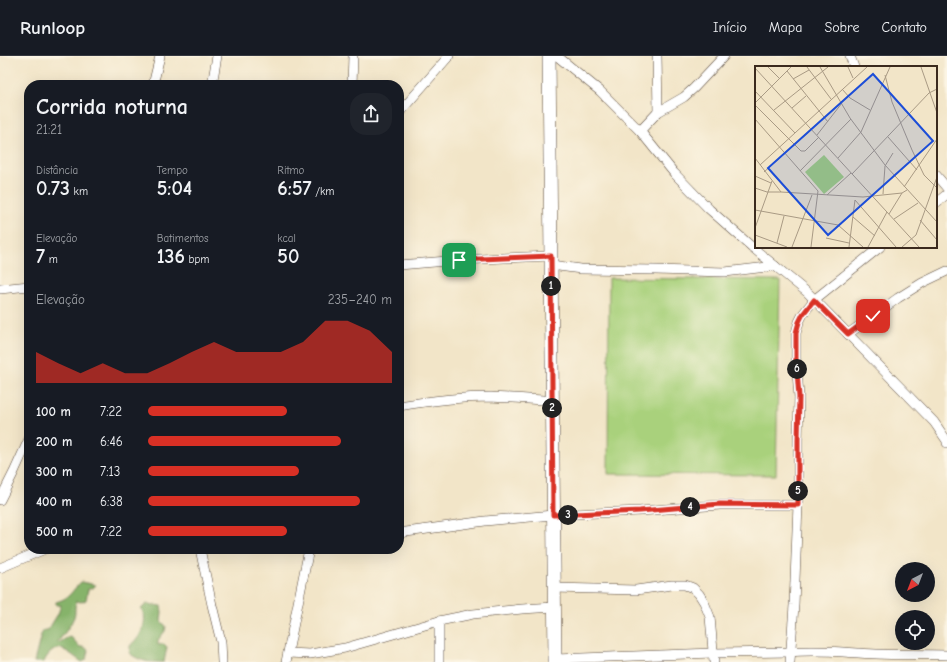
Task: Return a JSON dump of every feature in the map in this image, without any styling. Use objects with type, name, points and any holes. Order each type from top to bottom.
[{"type":"main road","points":[[549,56],[555,660]]},
{"type":"street","points":[[154,80],[160,56]]},
{"type":"street","points":[[213,80],[217,56]]},
{"type":"street","points":[[352,80],[353,56]]},
{"type":"street","points":[[404,107],[449,56]]},
{"type":"street","points":[[557,56],[600,90],[640,131],[674,173],[704,204],[746,242],[808,293],[934,422],[947,443]]},
{"type":"street","points":[[658,56],[658,112]]},
{"type":"street","points":[[640,131],[658,112],[684,97],[724,56]]},
{"type":"street","points":[[850,56],[854,66]]},
{"type":"street","points":[[937,176],[947,188]]},
{"type":"street","points":[[937,202],[947,194]]},
{"type":"street","points":[[790,662],[798,505],[799,397],[796,333],[803,314],[814,300],[879,248]]},
{"type":"street","points":[[404,265],[459,260],[551,260],[581,269],[725,272],[775,266]]},
{"type":"street","points":[[848,334],[904,294],[922,283],[947,271]]},
{"type":"street","points":[[0,289],[24,287]]},
{"type":"street","points":[[404,405],[453,399],[489,397],[552,401]]},
{"type":"street","points":[[0,500],[24,450]]},
{"type":"street","points":[[404,532],[485,521],[553,515],[640,511],[720,504],[798,505]]},
{"type":"street","points":[[0,568],[33,554]]},
{"type":"street","points":[[201,554],[221,642],[222,662]]},
{"type":"street","points":[[308,554],[287,657],[345,648],[439,621],[473,614],[554,607]]},
{"type":"street","points":[[554,588],[636,590],[672,585],[685,585],[692,588],[699,594],[704,602],[710,617],[713,657]]},
{"type":"street","points":[[439,621],[439,662]]},
{"type":"street","points":[[555,660],[713,657],[820,650],[875,654],[947,655]]},
{"type":"green space","points":[[609,278],[780,280],[776,475],[608,474]]},
{"type":"green space","points":[[81,582],[96,585],[93,588],[88,589],[86,600],[81,602],[76,601],[75,615],[57,643],[71,637],[80,647],[84,647],[88,650],[86,660],[82,662],[68,652],[59,648],[50,653],[44,662],[34,662],[41,635],[44,630],[48,630],[58,614],[61,605],[56,605],[56,602],[68,596]]},
{"type":"green space","points":[[147,604],[161,606],[161,621],[166,626],[165,631],[158,640],[158,645],[164,644],[167,647],[164,662],[145,661],[129,653],[130,646],[137,639],[143,629],[144,616],[141,609]]},
{"type":"route","points":[[459,260],[551,256],[553,515],[640,511],[720,504],[798,505],[799,397],[796,333],[799,322],[803,314],[814,300],[848,334],[873,316]]}]
